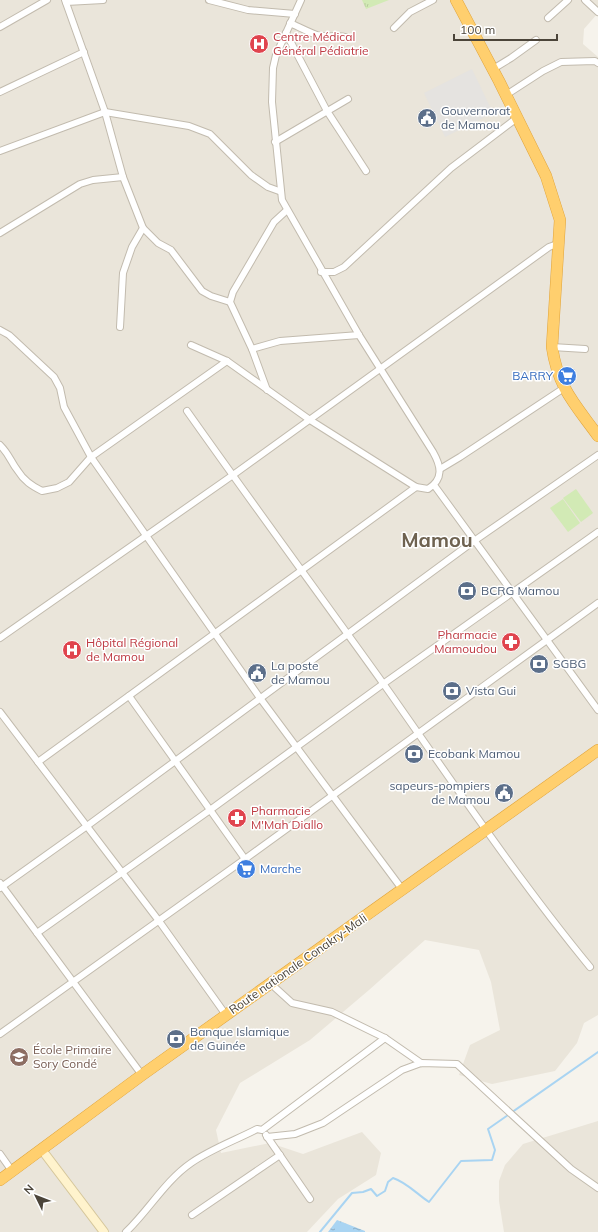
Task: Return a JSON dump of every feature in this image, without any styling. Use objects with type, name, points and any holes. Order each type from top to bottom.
[{"type":"highway","points":[[456,0],[493,69],[546,176],[560,220],[560,243],[552,347],[555,367],[564,388],[598,436]]},
{"type":"highway","name":"Route nationale Conakry-Mali","points":[[0,1180],[142,1075],[598,750]]},
{"type":"street","points":[[0,27],[47,0]]},
{"type":"street","points":[[103,0],[66,1],[105,112],[123,177],[143,228],[158,243],[171,250],[202,291],[211,296],[230,302]]},
{"type":"street","points":[[209,0],[248,10],[294,14]]},
{"type":"street","points":[[191,345],[227,361],[310,420],[416,487],[428,489],[434,485],[440,475],[440,469],[433,452],[321,272],[286,211],[279,191],[272,102],[273,68],[276,55],[301,0]]},
{"type":"street","points":[[394,28],[410,12],[434,0]]},
{"type":"street","points":[[548,18],[568,0]]},
{"type":"street","points":[[585,0],[598,12]]},
{"type":"street","points":[[290,23],[317,35],[326,37],[341,35],[348,38]]},
{"type":"street","points":[[286,33],[327,111],[366,171]]},
{"type":"street","points":[[493,69],[536,40]]},
{"type":"street","points":[[0,92],[84,52]]},
{"type":"street","points":[[506,95],[543,71],[561,62],[595,61],[598,63]]},
{"type":"street","points":[[275,142],[348,99]]},
{"type":"street","points":[[0,151],[105,112],[189,126],[210,134],[251,175],[279,191]]},
{"type":"street","points":[[321,272],[334,272],[344,267],[451,168],[517,118]]},
{"type":"street","points":[[0,233],[80,184],[92,180],[123,177]]},
{"type":"street","points":[[267,390],[252,349],[230,302],[234,292],[274,222],[286,211]]},
{"type":"street","points":[[120,327],[123,274],[132,247],[143,228]]},
{"type":"street","points":[[0,638],[310,420],[548,248],[560,243]]},
{"type":"street","points":[[0,330],[14,340],[54,377],[60,388],[64,407],[91,458],[216,633],[260,698],[402,889]]},
{"type":"street","points":[[252,349],[280,341],[359,335]]},
{"type":"street","points":[[552,347],[585,349]]},
{"type":"street","points":[[0,446],[10,455],[17,471],[29,484],[42,491],[57,488],[69,482],[91,458],[227,361]]},
{"type":"street","points":[[440,469],[460,458],[564,388]]},
{"type":"street","points":[[186,411],[418,733],[485,830],[548,916],[590,967]]},
{"type":"street","points":[[142,1075],[1,886],[88,826],[474,541],[598,455]]},
{"type":"street","points":[[434,485],[598,710]]},
{"type":"street","points":[[38,762],[416,487]]},
{"type":"street","points":[[37,933],[210,810],[383,684],[598,532]]},
{"type":"street","points":[[0,1034],[333,796],[598,603]]},
{"type":"street","points":[[129,696],[245,859]]},
{"type":"street","points":[[0,712],[88,826],[226,1015]]},
{"type":"street","points":[[270,983],[292,1003],[332,1012],[385,1038],[421,1063]]},
{"type":"street","points":[[126,1232],[141,1218],[161,1192],[191,1163],[257,1129],[262,1130],[385,1038]]},
{"type":"street","points":[[267,1137],[295,1134],[322,1123],[402,1070],[421,1063],[457,1064],[571,1168],[598,1188]]},
{"type":"street","points":[[262,1130],[310,1199]]},
{"type":"street","points":[[42,1150],[104,1232]]},
{"type":"street","points":[[0,1154],[12,1171]]},
{"type":"street","points":[[192,1215],[280,1155]]},
{"type":"shaded area","points":[[0,0],[598,0],[598,13],[584,29],[583,44],[598,57],[598,1015],[584,1023],[577,1043],[555,1071],[492,1084],[459,1075],[470,1045],[500,1030],[491,982],[479,950],[425,940],[310,1040],[240,1083],[216,1130],[221,1153],[270,1143],[303,1154],[362,1132],[381,1153],[376,1175],[338,1199],[307,1232],[0,1232]]},
{"type":"shaded area","points":[[472,69],[493,113],[445,137],[424,93]]},
{"type":"shaded area","points":[[598,1121],[598,1232],[504,1232],[499,1201],[499,1181],[505,1165],[523,1144]]},
{"type":"green space","points":[[362,0],[389,0],[366,9]]},
{"type":"green space","points":[[576,489],[593,513],[581,522],[563,498]]},
{"type":"green space","points":[[563,499],[580,523],[568,532],[550,508]]},
{"type":"water","points":[[337,1220],[365,1231],[365,1232],[328,1232]]},
{"type":"waterway","points":[[320,1232],[352,1193],[363,1192],[371,1189],[377,1196],[385,1191],[388,1182],[393,1178],[407,1185],[429,1202],[461,1161],[492,1160],[495,1150],[488,1129],[598,1052]]},
{"type":"place","name":"Centre Médical Général Pédiatrie","points":[[259,44]]},
{"type":"place","name":"Gouvernorat de Mamou","points":[[427,118]]},
{"type":"place","name":"BARRY","points":[[567,376]]},
{"type":"place","name":"BCRG Mamou","points":[[467,591]]},
{"type":"place","name":"Pharmacie Mamoudou","points":[[511,642]]},
{"type":"place","name":"Hôpital Régional de Mamou","points":[[72,650]]},
{"type":"place","name":"SGBG","points":[[539,664]]},
{"type":"place","name":"La poste de Mamou","points":[[257,673]]},
{"type":"place","name":"Vista Gui","points":[[452,691]]},
{"type":"place","name":"Ecobank Mamou","points":[[414,754]]},
{"type":"place","name":"sapeurs-pompiers de Mamou","points":[[504,793]]},
{"type":"place","name":"Pharmacie M'Mah Diallo","points":[[237,818]]},
{"type":"place","name":"Marche","points":[[246,869]]},
{"type":"place","name":"Banque Islamique de Guinée","points":[[176,1039]]},
{"type":"place","name":"École Primaire Sory Condé","points":[[19,1057]]},
{"type":"district","name":"Mamou","points":[[437,540]]}]
